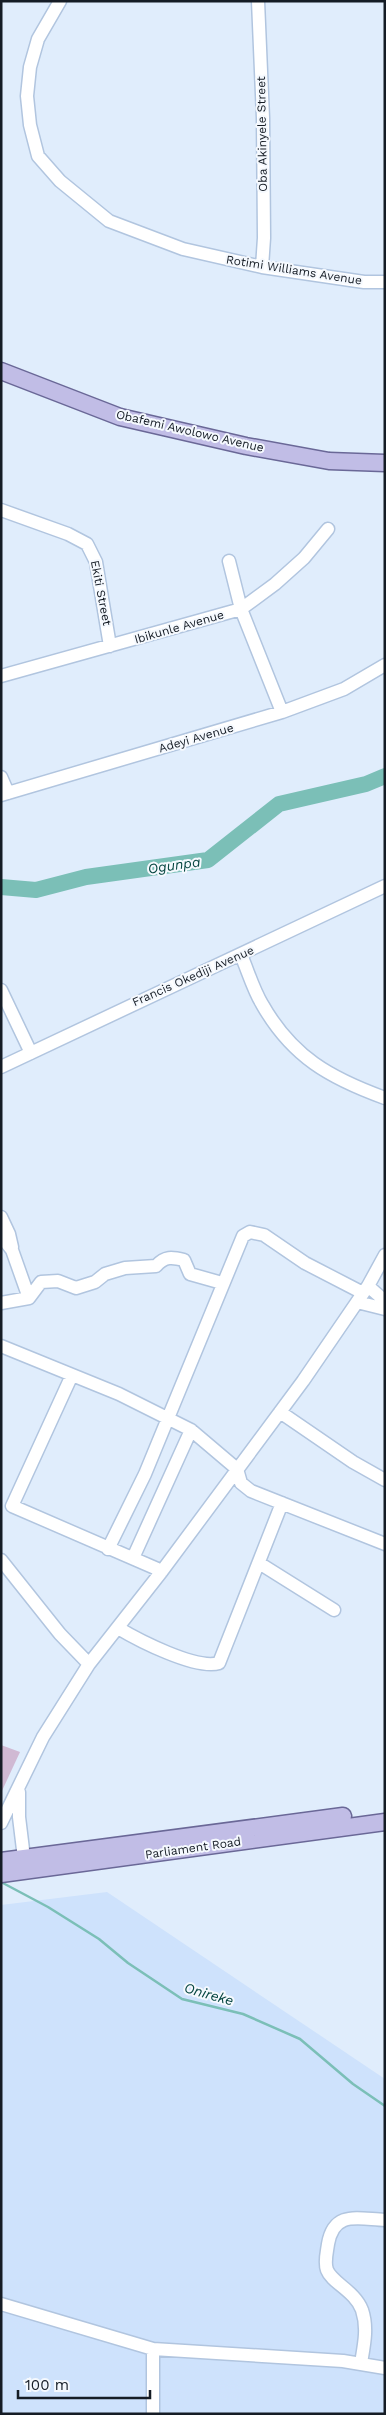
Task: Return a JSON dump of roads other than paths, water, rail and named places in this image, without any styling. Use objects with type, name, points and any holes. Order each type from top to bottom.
[{"type":"main road","name":"Obafemi Awolowo Avenue","points":[[1,371],[120,416],[246,446],[320,459],[385,463]]},
{"type":"main road","name":"Parliament Road","points":[[1,1874],[25,1865],[385,1810]]},
{"type":"main road","name":"Parliament Road","points":[[1,1861],[25,1865],[385,1822]]},
{"type":"street","name":"Rotimi Williams Avenue","points":[[60,1],[38,39],[30,67],[27,96],[30,125],[38,156],[60,181],[109,221],[183,249],[262,267],[364,282],[385,282]]},
{"type":"street","name":"Oba Akinyele Street","points":[[258,1],[263,118],[264,238],[262,267]]},
{"type":"street","name":"Ekiti Street","points":[[1,510],[68,534],[87,544],[96,562],[110,646]]},
{"type":"street","name":"Ibikunle Avenue","points":[[1,676],[241,609],[275,584],[304,558],[328,528]]},
{"type":"street","points":[[229,561],[241,609],[282,712]]},
{"type":"street","name":"Adeyi Avenue","points":[[5,794],[282,712],[344,689],[385,665]]},
{"type":"street","points":[[1,777],[5,794]]},
{"type":"street","name":"Francis Okediji Avenue","points":[[1,1067],[385,886]]},
{"type":"street","points":[[240,955],[262,1004],[289,1042],[302,1055],[325,1071],[355,1087],[385,1098]]},
{"type":"street","points":[[1,990],[31,1053]]},
{"type":"street","points":[[1,1217],[9,1234],[12,1250],[29,1298]]},
{"type":"street","points":[[108,1549],[144,1474],[166,1416],[243,1236],[250,1232],[264,1235],[305,1263],[363,1294],[385,1309]]},
{"type":"street","points":[[1,1236],[12,1250]]},
{"type":"street","points":[[1,1823],[43,1737],[89,1664],[162,1571],[280,1412],[363,1294],[385,1255]]},
{"type":"street","points":[[1,1303],[29,1298],[41,1282],[58,1281],[76,1288],[95,1282],[105,1274],[125,1268],[156,1266],[162,1260],[172,1257],[184,1260],[190,1274],[222,1283]]},
{"type":"street","points":[[363,1294],[385,1301]]},
{"type":"street","points":[[1,1346],[120,1394],[191,1430],[237,1469],[240,1483],[251,1491],[385,1544]]},
{"type":"street","points":[[72,1375],[12,1506],[162,1571]]},
{"type":"street","points":[[280,1412],[353,1462],[385,1480]]},
{"type":"street","points":[[133,1558],[191,1430]]},
{"type":"street","points":[[118,1628],[144,1643],[178,1656],[208,1664],[219,1663],[282,1503]]},
{"type":"street","points":[[1,1560],[60,1634],[89,1664]]},
{"type":"street","points":[[259,1563],[334,1610]]},
{"type":"street","points":[[19,1789],[19,1817],[25,1865]]},
{"type":"street","points":[[361,2363],[365,2337],[362,2312],[357,2300],[328,2271],[326,2257],[331,2230],[337,2222],[348,2218],[385,2220]]},
{"type":"street","points":[[1,2304],[153,2349],[361,2363],[385,2368]]},
{"type":"street","points":[[152,2414],[153,2349]]},
{"type":"waterway","name":"Ogunpa","points":[[1,887],[36,890],[86,877],[208,860],[279,804],[366,784],[385,776]]},
{"type":"waterway","name":"Onireke","points":[[1,1882],[48,1907],[99,1939],[128,1963],[182,1999],[243,2014],[300,2039],[353,2084],[385,2106]]}]
